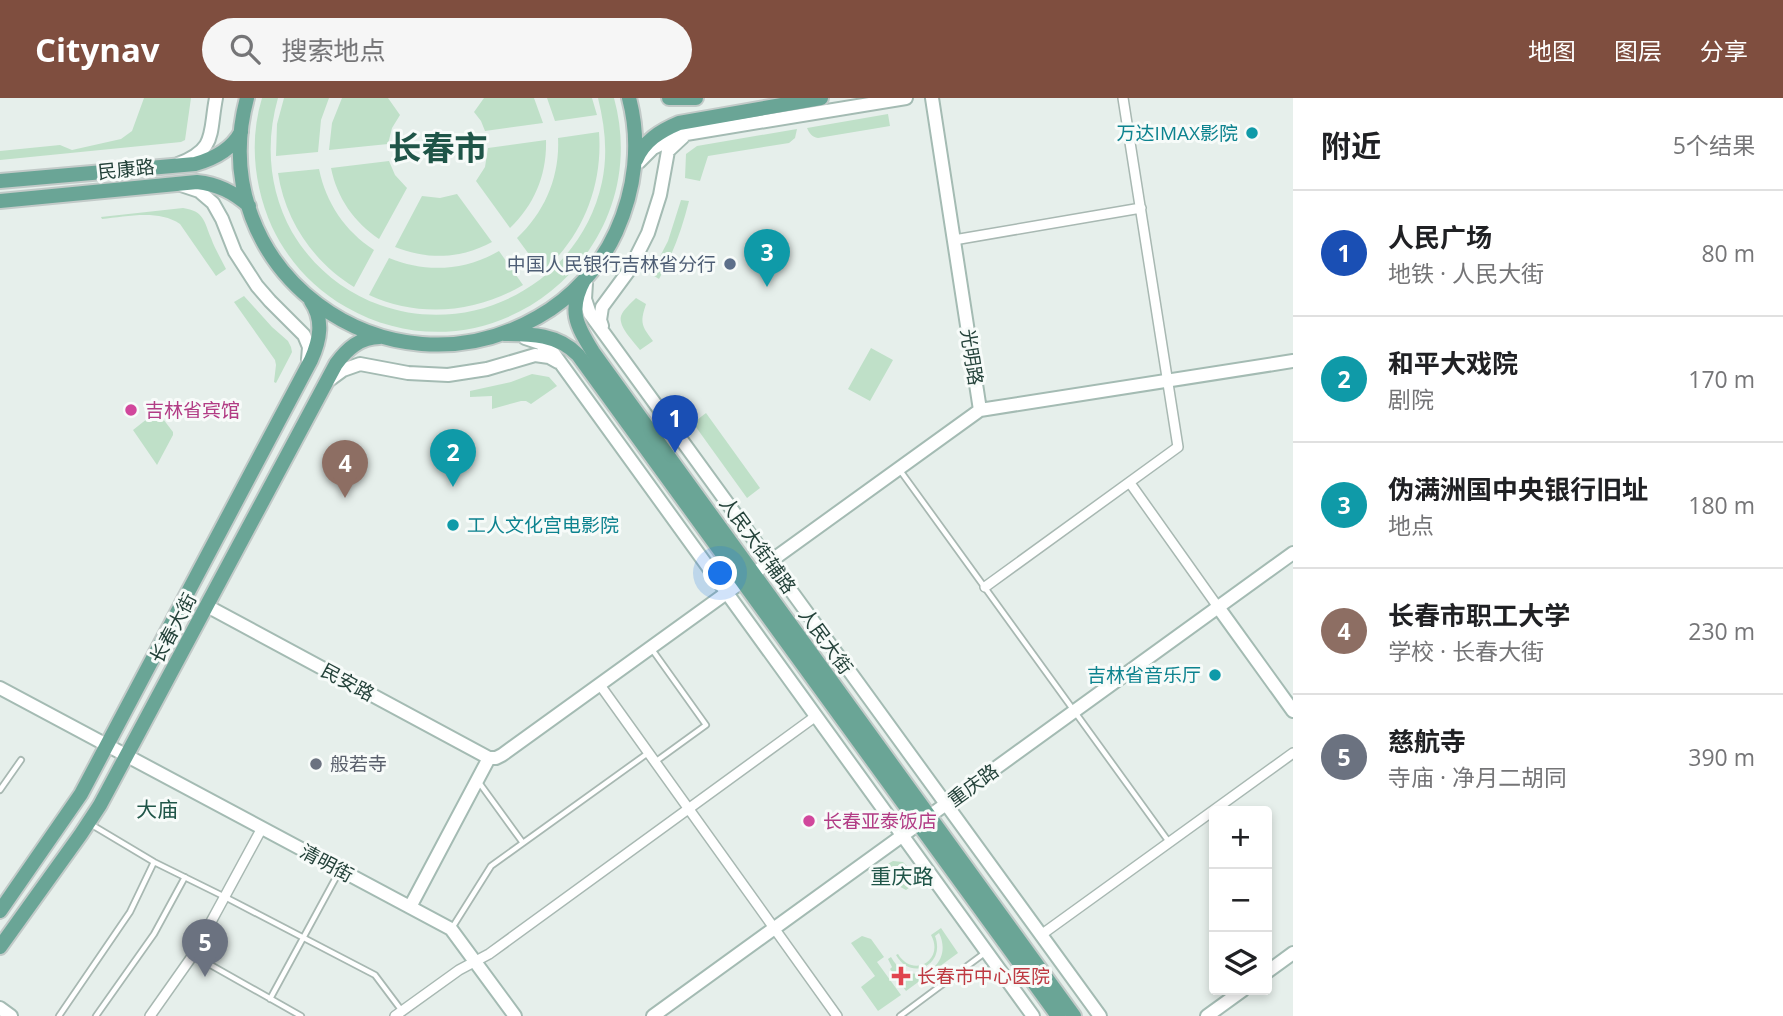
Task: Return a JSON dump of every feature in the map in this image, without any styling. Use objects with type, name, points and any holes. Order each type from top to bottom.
[{"type":"main road","points":[[247,98],[241,132],[242,172],[249,206],[262,238],[291,281],[308,297],[346,323],[380,337],[412,344],[446,345],[464,344],[501,335],[529,323],[559,304],[605,253],[621,222],[631,189],[635,130],[629,98]]},
{"type":"main road","points":[[669,98],[696,98]]},
{"type":"main road","points":[[634,168],[641,150],[649,141],[679,123],[821,98]]},
{"type":"main road","name":"民康路","points":[[0,181],[195,164],[209,159],[231,145],[241,132]]},
{"type":"main road","name":"民康路","points":[[0,201],[178,183],[205,183],[238,196],[249,206]]},
{"type":"main road","name":"人民大街","points":[[587,276],[577,296],[575,312],[584,338],[748,577],[924,820],[1074,1016]]},
{"type":"main road","name":"长春大街","points":[[0,911],[80,794],[305,372],[318,343],[320,326],[316,309],[308,297]]},
{"type":"main road","name":"人民大街","points":[[501,335],[530,334],[553,339],[566,344],[578,355],[748,577]]},
{"type":"main road","name":"长春大街","points":[[0,947],[88,823],[127,757],[336,364],[346,352],[364,340],[380,337]]},
{"type":"main road","name":"人民大街","points":[[924,820],[1058,1016]]},
{"type":"street","points":[[174,166],[198,155],[209,142],[216,98]]},
{"type":"street","points":[[634,168],[653,148],[672,137],[906,98]]},
{"type":"street","name":"光明路","points":[[748,577],[980,410],[932,98]]},
{"type":"street","points":[[985,587],[1178,447],[1123,98]]},
{"type":"street","points":[[609,339],[600,320],[602,307],[630,269],[648,233],[660,195],[668,151],[685,135],[696,131]]},
{"type":"street","points":[[178,183],[199,191],[213,203],[235,252],[257,286],[304,335],[309,347],[305,372]]},
{"type":"street","points":[[954,240],[1140,208]]},
{"type":"street","name":"人民大街辅路","points":[[587,276],[584,290],[586,306],[1100,1016]]},
{"type":"street","points":[[501,335],[530,338],[554,354],[1033,1016]]},
{"type":"street","points":[[325,384],[343,370],[359,364],[408,373],[447,375],[487,369],[535,355],[549,357],[565,369]]},
{"type":"street","points":[[980,410],[1293,361]]},
{"type":"street","points":[[1130,483],[1293,711]]},
{"type":"street","name":"重庆路","points":[[653,1016],[1293,553]]},
{"type":"street","points":[[410,906],[489,758],[502,755],[748,577]]},
{"type":"street","name":"民安路","points":[[207,606],[489,758]]},
{"type":"street","points":[[600,685],[837,1016]]},
{"type":"street","name":"清明街","points":[[0,688],[451,929],[514,1016]]},
{"type":"street","points":[[398,1013],[458,970],[489,954],[816,716]]},
{"type":"street","points":[[1041,935],[1293,753]]},
{"type":"street","points":[[151,1016],[193,955],[262,828]]},
{"type":"street","points":[[1272,968],[1293,953]]},
{"type":"street","points":[[1207,1016],[1236,995]]},
{"type":"street","points":[[0,1008],[11,1016]]},
{"type":"lane","points":[[899,468],[1169,842]]},
{"type":"lane","points":[[650,648],[706,725],[655,762]]},
{"type":"lane","points":[[451,929],[491,866],[648,753]]},
{"type":"lane","points":[[0,790],[21,760]]},
{"type":"lane","points":[[478,780],[523,843]]},
{"type":"lane","points":[[88,823],[154,862],[375,975],[398,1013]]},
{"type":"lane","points":[[59,1016],[130,912],[154,862]]},
{"type":"lane","points":[[270,999],[340,870]]},
{"type":"lane","points":[[96,1016],[154,934],[185,877]]},
{"type":"lane","points":[[900,1016],[986,952]]},
{"type":"lane","points":[[193,955],[301,1016]]},
{"type":"green space","points":[[144,98],[191,98],[185,140],[0,160],[0,151],[60,145],[72,150],[121,139],[132,131]]},
{"type":"green space","points":[[262,98],[278,98],[271,132],[272,166],[278,200],[292,232],[319,267],[353,293],[380,305],[416,314],[452,314],[486,307],[519,293],[548,273],[572,248],[590,217],[602,182],[605,140],[598,98],[614,98],[621,155],[610,208],[586,255],[550,292],[505,318],[454,331],[400,328],[346,307],[323,292],[294,263],[278,239],[261,196],[255,163],[256,131]]},
{"type":"green space","points":[[284,98],[329,98],[321,120],[318,152],[276,156],[277,124]]},
{"type":"green space","points":[[342,98],[388,98],[400,115],[392,128],[388,144],[329,150],[332,123]]},
{"type":"green space","points":[[484,98],[534,98],[543,123],[485,131],[474,112]]},
{"type":"green space","points":[[547,98],[592,98],[597,115],[555,121]]},
{"type":"green space","points":[[888,114],[890,126],[818,138],[807,128]]},
{"type":"green space","points":[[797,129],[795,138],[789,143],[708,156],[700,181],[685,178],[686,154],[697,146]]},
{"type":"green space","points":[[599,132],[598,171],[587,209],[569,243],[542,272],[517,238],[536,217],[549,192],[556,166],[558,138]]},
{"type":"green space","points":[[546,140],[544,165],[538,188],[519,219],[510,228],[476,181],[485,167],[488,148]]},
{"type":"green space","points":[[389,161],[395,175],[407,188],[379,239],[354,217],[342,199],[331,168]]},
{"type":"green space","points":[[319,169],[326,193],[338,215],[354,234],[374,250],[354,287],[339,277],[314,252],[294,223],[287,207],[278,173]]},
{"type":"green space","points":[[457,194],[492,242],[468,252],[444,256],[419,254],[395,247],[422,196],[440,198]]},
{"type":"green space","points":[[681,200],[689,201],[673,251],[659,279],[651,274],[668,241]]},
{"type":"green space","points":[[183,208],[199,214],[205,222],[226,269],[216,276],[180,224],[171,219],[152,215],[101,217]]},
{"type":"green space","points":[[499,251],[523,285],[486,302],[467,307],[427,309],[408,307],[369,295],[389,258],[417,266],[445,268],[473,263]]},
{"type":"green space","points":[[244,296],[291,347],[292,352],[276,383],[275,360],[234,302]]},
{"type":"green space","points":[[636,298],[646,304],[643,324],[653,341],[640,350],[627,334],[621,320],[623,311]]},
{"type":"green space","points":[[871,348],[893,360],[870,401],[848,389]]},
{"type":"green space","points":[[532,374],[549,377],[557,386],[531,404],[521,401],[492,409],[492,396],[470,397],[470,391],[511,382]]},
{"type":"green space","points":[[157,411],[173,435],[157,465],[133,430]]},
{"type":"green space","points":[[706,413],[760,488],[747,498],[693,423]]},
{"type":"green space","points":[[893,861],[903,862],[910,869],[905,874],[913,885],[906,890],[893,883],[880,885],[876,880],[888,871],[884,866]]},
{"type":"green space","points":[[941,928],[958,953],[906,991],[890,969],[892,967],[888,959],[891,957],[908,973],[928,971],[936,965],[941,956],[943,945],[939,933],[935,936],[936,955],[925,966],[910,968],[896,955],[911,965],[919,966],[925,963],[931,959],[934,952],[931,935]]},
{"type":"green space","points":[[862,936],[871,939],[884,957],[877,962],[901,995],[878,1011],[861,987],[875,976],[851,943]]},
{"type":"place","name":"万达IMAX影院","points":[[1252,133]]},
{"type":"place","name":"中国人民银行吉林省分行","points":[[730,264]]},
{"type":"place","name":"伪满洲国中央银行旧址","points":[[767,287]]},
{"type":"place","name":"吉林省宾馆","points":[[131,410]]},
{"type":"place","name":"人民广场","points":[[675,453]]},
{"type":"place","name":"和平大戏院","points":[[453,487]]},
{"type":"place","name":"长春市职工大学","points":[[345,498]]},
{"type":"place","name":"工人文化宫电影院","points":[[453,525]]},
{"type":"place","name":"吉林省音乐厅","points":[[1215,675]]},
{"type":"place","name":"般若寺","points":[[316,764]]},
{"type":"place","name":"长春亚泰饭店","points":[[809,821]]},
{"type":"place","name":"长春市中心医院","points":[[901,976]]},
{"type":"place","name":"慈航寺","points":[[205,977]]},
{"type":"district","name":"长春市","points":[[438,148]]},
{"type":"district","name":"大庙","points":[[157,810]]},
{"type":"district","name":"重庆路","points":[[902,877]]}]
